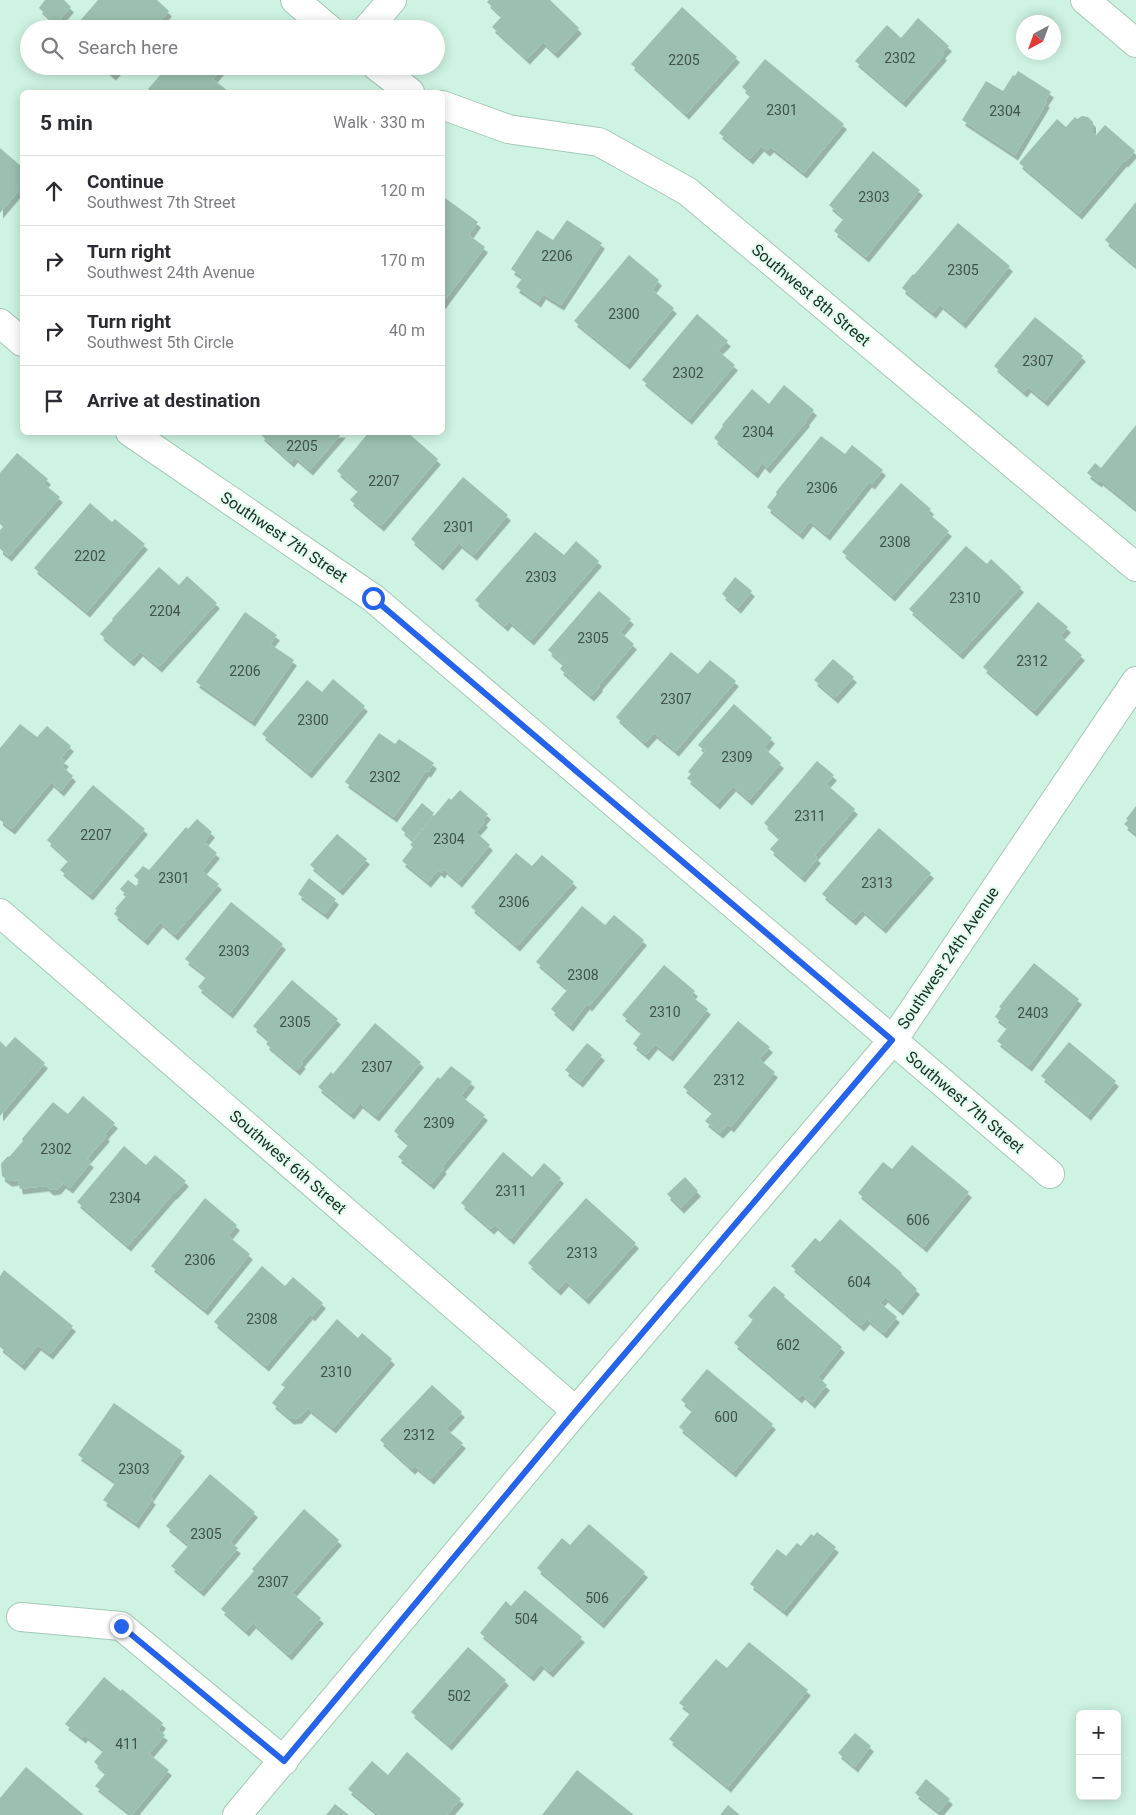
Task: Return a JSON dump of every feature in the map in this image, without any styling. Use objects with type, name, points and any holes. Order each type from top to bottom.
[{"type":"street","points":[[295,0],[318,20]]},
{"type":"street","points":[[375,20],[392,0]]},
{"type":"street","points":[[1085,0],[1136,43]]},
{"type":"street","points":[[388,75],[407,90]]},
{"type":"street","name":"Southwest 8th Street","points":[[445,107],[508,129],[599,142],[687,191],[1136,567]]},
{"type":"street","points":[[0,323],[20,340]]},
{"type":"street","name":"Southwest 7th Street","points":[[134,435],[373,598],[1050,1174]]},
{"type":"street","name":"Southwest 24th Avenue","points":[[237,1815],[576,1411],[892,1040],[1136,681]]},
{"type":"street","name":"Southwest 6th Street","points":[[0,913],[576,1411]]},
{"type":"street","points":[[21,1617],[121,1626],[284,1761]]},
{"type":"building","points":[[45,0],[64,0],[71,7],[60,20],[52,20],[39,8]]},
{"type":"building","points":[[98,0],[157,0],[169,11],[161,20],[81,20]]},
{"type":"building","points":[[489,0],[550,0],[579,28],[555,53],[543,42],[527,59],[492,27],[502,16],[487,2]]},
{"type":"building","points":[[682,7],[737,57],[686,114],[631,64]]},
{"type":"building","points":[[918,18],[949,46],[942,53],[944,55],[903,102],[855,61],[887,25],[901,38]]},
{"type":"building","points":[[765,59],[844,124],[804,173],[771,147],[767,151],[761,146],[750,159],[719,133],[751,95],[742,87]]},
{"type":"building","points":[[1018,71],[1051,92],[1015,155],[962,120],[986,81],[1003,91],[1013,75],[1015,76]]},
{"type":"building","points":[[160,75],[216,75],[213,79],[227,90],[149,90],[148,89]]},
{"type":"building","points":[[1082,116],[1088,117],[1093,122],[1093,133],[1096,135],[1105,125],[1135,151],[1124,161],[1079,214],[1019,163],[1057,119],[1066,127],[1075,117],[1077,119]]},
{"type":"building","points":[[0,148],[20,165],[20,189],[0,213]]},
{"type":"building","points":[[873,151],[920,190],[866,257],[834,231],[844,218],[829,205]]},
{"type":"building","points":[[445,198],[478,222],[469,235],[485,247],[445,300]]},
{"type":"building","points":[[1136,202],[1136,266],[1105,240]]},
{"type":"building","points":[[567,220],[602,243],[561,305],[543,294],[538,302],[516,287],[523,277],[511,269],[537,230],[553,240]]},
{"type":"building","points":[[958,223],[1010,266],[963,323],[940,304],[933,313],[902,288]]},
{"type":"building","points":[[629,255],[659,280],[652,290],[674,308],[627,364],[574,321]]},
{"type":"building","points":[[697,314],[728,341],[718,351],[735,365],[689,419],[642,380]]},
{"type":"building","points":[[1035,317],[1083,356],[1045,401],[1028,387],[1024,392],[994,366]]},
{"type":"building","points":[[784,385],[814,410],[767,468],[762,463],[755,473],[714,438],[722,425],[752,389],[769,404]]},
{"type":"building","points":[[1136,425],[1136,509],[1100,480],[1099,482],[1087,473],[1095,463],[1101,468]]},
{"type":"building","points":[[261,435],[340,435],[310,470],[295,457],[291,462]]},
{"type":"building","points":[[367,435],[410,435],[438,459],[381,526],[350,500],[359,490],[337,471]]},
{"type":"building","points":[[821,436],[845,454],[852,445],[883,470],[872,484],[869,482],[827,535],[810,521],[800,534],[767,507],[777,494],[776,492]]},
{"type":"building","points":[[17,453],[48,479],[44,484],[60,497],[9,556],[0,549],[0,530],[3,527],[0,524],[0,473]]},
{"type":"building","points":[[463,477],[508,515],[474,555],[459,543],[440,565],[411,539]]},
{"type":"building","points":[[901,483],[931,509],[928,513],[949,531],[892,596],[842,552]]},
{"type":"building","points":[[90,503],[112,522],[115,519],[145,544],[87,612],[34,568]]},
{"type":"building","points":[[535,532],[564,555],[576,541],[599,561],[531,640],[509,621],[505,626],[475,600]]},
{"type":"building","points":[[966,546],[987,564],[991,559],[1021,587],[960,654],[909,609]]},
{"type":"building","points":[[159,567],[179,585],[187,576],[217,603],[159,667],[140,651],[131,661],[100,634]]},
{"type":"building","points":[[735,577],[752,591],[738,608],[722,594]]},
{"type":"building","points":[[599,591],[631,619],[620,632],[634,644],[591,696],[560,669],[564,664],[548,650]]},
{"type":"building","points":[[1038,602],[1068,627],[1060,636],[1082,655],[1034,711],[983,667]]},
{"type":"building","points":[[245,612],[277,635],[270,644],[294,660],[252,721],[196,682]]},
{"type":"building","points":[[671,652],[698,674],[710,660],[736,681],[676,751],[654,733],[645,743],[616,717]]},
{"type":"building","points":[[833,659],[854,677],[835,698],[814,680]]},
{"type":"building","points":[[333,679],[365,706],[309,773],[262,734],[307,680],[322,692]]},
{"type":"building","points":[[734,704],[772,738],[764,748],[781,763],[749,800],[733,786],[717,804],[687,778],[691,774],[688,772],[705,751],[698,745]]},
{"type":"building","points":[[20,724],[37,737],[47,726],[71,746],[61,758],[66,761],[62,766],[73,776],[61,791],[51,782],[12,829],[0,820],[0,748]]},
{"type":"building","points":[[379,733],[395,744],[399,739],[434,763],[428,772],[426,771],[394,817],[345,782]]},
{"type":"building","points":[[817,761],[834,775],[826,784],[855,809],[815,855],[818,858],[802,877],[770,849],[780,838],[764,823]]},
{"type":"building","points":[[93,785],[145,829],[90,895],[60,870],[69,860],[47,840]]},
{"type":"building","points":[[460,790],[488,814],[483,820],[485,822],[476,832],[490,845],[459,882],[444,869],[442,873],[438,870],[428,882],[402,861],[413,847],[410,845],[449,798],[451,800]]},
{"type":"building","points":[[422,803],[434,813],[413,840],[401,829]]},
{"type":"building","points":[[1136,806],[1136,834],[1124,824]]},
{"type":"building","points":[[197,819],[212,832],[204,842],[217,853],[202,871],[219,884],[175,935],[160,922],[145,940],[114,914],[117,910],[115,909],[127,895],[120,889],[128,880],[136,886],[140,881],[134,876],[143,866],[149,870],[186,827],[188,829]]},
{"type":"building","points":[[879,828],[931,873],[883,928],[862,910],[853,920],[822,894]]},
{"type":"building","points":[[337,834],[367,859],[340,890],[310,865]]},
{"type":"building","points":[[516,853],[532,866],[542,855],[574,882],[517,946],[471,907]]},
{"type":"building","points":[[309,878],[336,899],[325,914],[298,894]]},
{"type":"building","points":[[231,902],[283,944],[230,1013],[198,987],[207,976],[185,959]]},
{"type":"building","points":[[582,906],[605,925],[614,915],[644,940],[570,1026],[551,1009],[568,989],[536,962]]},
{"type":"building","points":[[1034,963],[1079,999],[1029,1066],[997,1041],[1008,1027],[995,1017],[1001,1008],[999,1007]]},
{"type":"building","points":[[664,965],[695,991],[691,996],[708,1009],[670,1056],[655,1044],[646,1055],[633,1044],[642,1032],[622,1015]]},
{"type":"building","points":[[292,980],[338,1019],[301,1062],[303,1063],[297,1070],[266,1044],[269,1040],[253,1026]]},
{"type":"building","points":[[738,1021],[770,1047],[759,1059],[775,1072],[731,1127],[728,1125],[720,1133],[705,1121],[713,1112],[683,1087]]},
{"type":"building","points":[[375,1023],[421,1062],[376,1116],[360,1103],[351,1114],[318,1087],[331,1072],[333,1074]]},
{"type":"building","points":[[15,1037],[45,1063],[0,1116],[0,1041],[6,1047]]},
{"type":"building","points":[[1069,1042],[1116,1081],[1088,1115],[1041,1076]]},
{"type":"building","points":[[587,1043],[602,1055],[580,1082],[565,1070]]},
{"type":"building","points":[[451,1066],[472,1082],[461,1096],[485,1115],[442,1167],[444,1168],[431,1184],[398,1157],[409,1144],[394,1131],[438,1077],[440,1079]]},
{"type":"building","points":[[83,1096],[115,1123],[105,1134],[107,1136],[87,1159],[91,1162],[70,1188],[63,1183],[58,1189],[51,1190],[46,1186],[20,1189],[18,1180],[9,1181],[2,1176],[1,1164],[23,1141],[22,1139],[53,1102],[68,1114]]},
{"type":"building","points":[[912,1145],[969,1192],[924,1247],[858,1193],[883,1162],[892,1169]]},
{"type":"building","points":[[124,1146],[146,1165],[155,1155],[186,1181],[128,1246],[77,1202]]},
{"type":"building","points":[[503,1152],[532,1177],[544,1163],[561,1178],[511,1239],[495,1225],[491,1229],[461,1203]]},
{"type":"building","points":[[685,1177],[698,1191],[681,1208],[667,1194]]},
{"type":"building","points":[[205,1198],[237,1225],[228,1236],[250,1254],[205,1310],[151,1266]]},
{"type":"building","points":[[586,1198],[636,1243],[586,1299],[566,1281],[558,1290],[528,1263]]},
{"type":"building","points":[[840,1219],[902,1273],[917,1289],[900,1310],[885,1297],[880,1303],[897,1317],[884,1333],[867,1319],[861,1326],[791,1266],[815,1238],[820,1242]]},
{"type":"building","points":[[262,1266],[285,1286],[293,1277],[323,1303],[312,1316],[310,1314],[266,1366],[214,1322]]},
{"type":"building","points":[[4,1270],[73,1326],[50,1354],[38,1345],[22,1365],[0,1347],[0,1276]]},
{"type":"building","points":[[774,1286],[785,1295],[784,1297],[842,1347],[818,1377],[827,1385],[812,1403],[802,1394],[799,1398],[734,1343],[753,1320],[748,1316]]},
{"type":"building","points":[[337,1319],[358,1338],[362,1333],[392,1359],[333,1428],[308,1408],[299,1418],[291,1419],[272,1403],[285,1387],[281,1385]]},
{"type":"building","points":[[707,1369],[773,1424],[733,1472],[679,1427],[693,1410],[681,1400]]},
{"type":"building","points":[[432,1385],[462,1412],[446,1429],[463,1443],[431,1479],[415,1466],[412,1469],[380,1440]]},
{"type":"building","points":[[114,1403],[182,1451],[150,1497],[153,1499],[136,1523],[103,1500],[116,1482],[78,1455]]},
{"type":"building","points":[[210,1474],[255,1512],[230,1542],[238,1548],[201,1591],[171,1566],[189,1545],[166,1526]]},
{"type":"building","points":[[304,1509],[339,1540],[292,1593],[321,1618],[289,1655],[253,1623],[246,1631],[221,1609],[254,1571],[252,1569]]},
{"type":"building","points":[[589,1524],[645,1572],[601,1623],[537,1568],[562,1538],[570,1545]]},
{"type":"building","points":[[817,1532],[836,1547],[784,1611],[750,1584],[777,1549],[786,1556],[797,1543],[801,1546],[811,1534],[814,1536]]},
{"type":"building","points":[[525,1590],[582,1637],[550,1672],[541,1664],[531,1676],[480,1633],[506,1601],[511,1606]]},
{"type":"building","points":[[749,1642],[808,1690],[728,1787],[669,1739],[691,1712],[679,1703],[716,1659],[727,1668]]},
{"type":"building","points":[[468,1647],[506,1680],[449,1745],[411,1712]]},
{"type":"building","points":[[104,1677],[121,1691],[122,1689],[163,1723],[158,1730],[165,1735],[149,1754],[169,1770],[132,1815],[95,1786],[106,1773],[94,1762],[104,1750],[85,1735],[83,1738],[65,1724]]},
{"type":"building","points":[[855,1733],[871,1746],[855,1767],[838,1753]]},
{"type":"building","points":[[407,1752],[461,1799],[447,1815],[379,1815],[348,1789],[372,1761],[388,1775]]},
{"type":"building","points":[[26,1767],[84,1815],[0,1815],[0,1798]]},
{"type":"building","points":[[577,1770],[620,1804],[634,1815],[542,1815]]},
{"type":"building","points":[[926,1779],[950,1799],[939,1812],[915,1793]]},
{"type":"building","points":[[335,1804],[349,1815],[326,1815]]},
{"type":"building","points":[[728,1805],[740,1815],[720,1815]]},
{"type":"route","points":[[121,1626],[284,1761],[576,1411],[892,1040],[373,598]]}]
